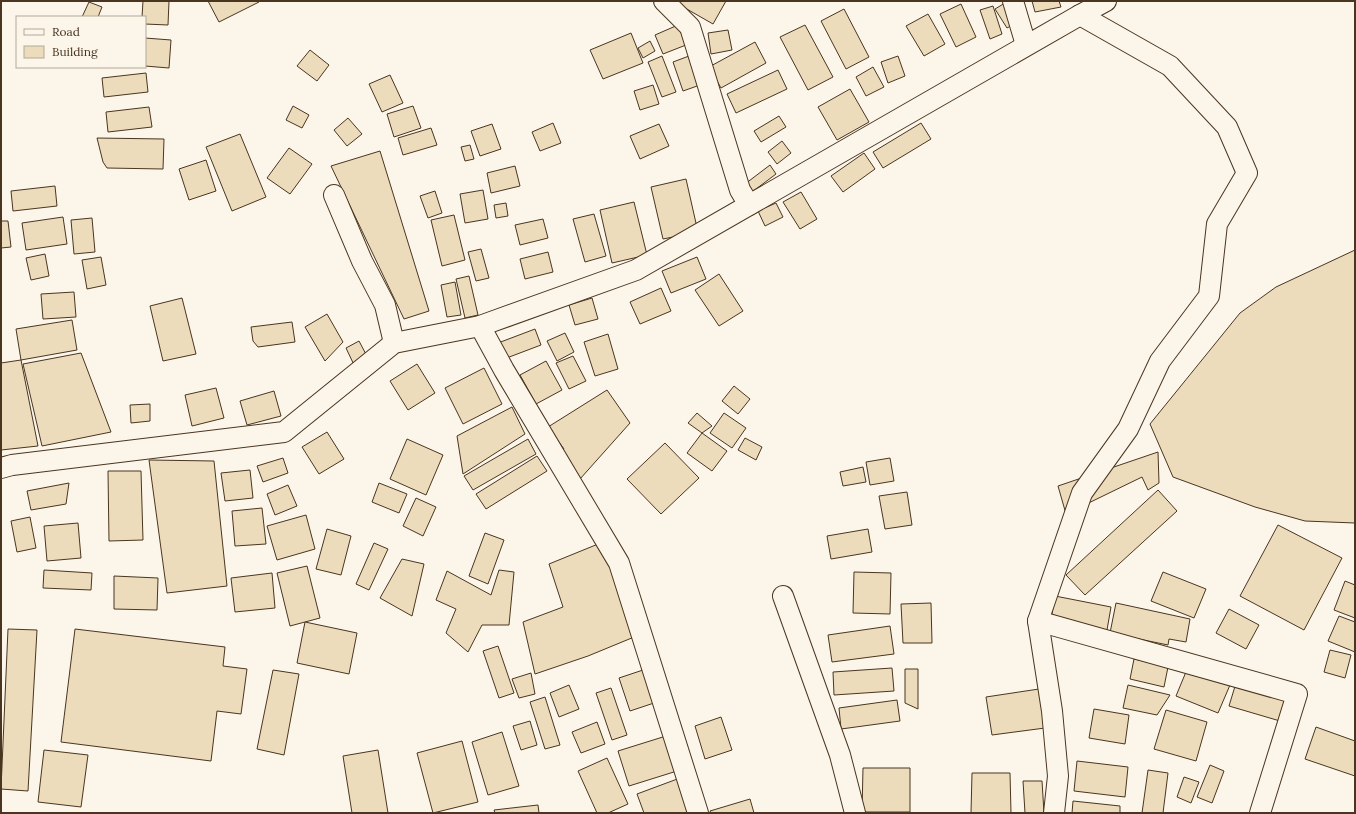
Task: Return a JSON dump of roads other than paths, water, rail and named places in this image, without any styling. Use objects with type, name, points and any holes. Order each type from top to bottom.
[{"type":"street","points":[[664,1],[690,27],[740,190],[749,205]]},
{"type":"street","points":[[1013,1],[1026,46]]},
{"type":"street","points":[[1,468],[20,464],[284,432],[394,343],[480,326],[636,270],[1106,1]]},
{"type":"street","points":[[1054,813],[1058,776],[1052,711],[1038,621],[1082,493],[1128,429],[1160,361],[1209,296],[1217,224],[1247,173],[1227,127],[1170,66],[1080,15]]},
{"type":"street","points":[[334,195],[362,261],[385,305],[394,343]]},
{"type":"street","points":[[480,326],[504,370],[619,563],[698,813]]},
{"type":"street","points":[[783,596],[838,748],[855,813]]},
{"type":"street","points":[[1038,621],[1297,694],[1260,813]]}]
